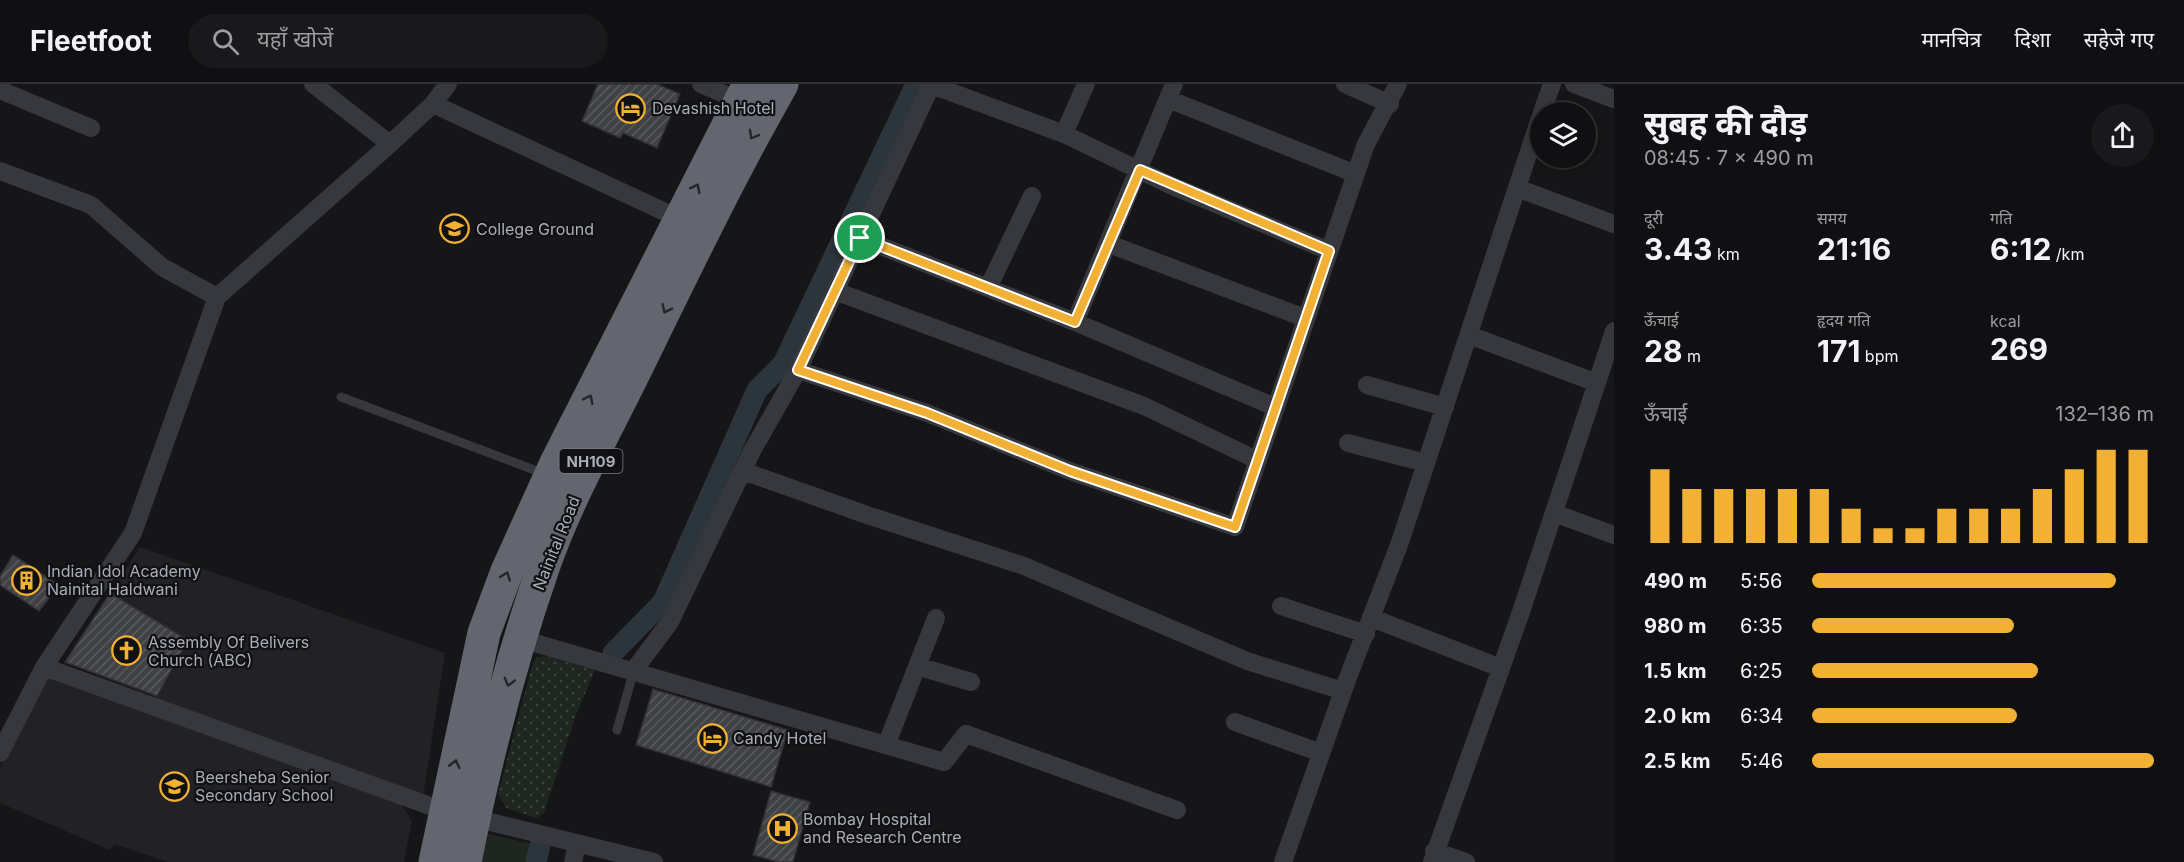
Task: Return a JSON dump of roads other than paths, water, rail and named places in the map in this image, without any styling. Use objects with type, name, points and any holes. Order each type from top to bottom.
[{"type":"highway","name":"Nainital Road","points":[[435,862],[459,814],[544,567],[579,485],[704,229],[782,84]]},
{"type":"highway","name":"Nainital Road","points":[[465,862],[459,814],[486,629],[507,572],[550,476],[744,92]]},
{"type":"highway","points":[[486,629],[520,639]]},
{"type":"street","points":[[313,84],[390,144]]},
{"type":"street","points":[[0,753],[44,667],[133,533],[217,297],[390,144],[433,104],[448,84]]},
{"type":"street","points":[[701,84],[744,92]]},
{"type":"street","points":[[634,670],[670,622],[743,471],[798,370],[931,84],[1064,134],[1140,170],[1329,251]]},
{"type":"street","points":[[1064,134],[1086,84]]},
{"type":"street","points":[[1345,84],[1390,104]]},
{"type":"street","points":[[798,370],[927,413],[1070,471],[1235,527],[1366,144],[1390,104],[1398,84]]},
{"type":"street","points":[[1546,102],[1552,84]]},
{"type":"street","points":[[1578,85],[1614,99]]},
{"type":"street","points":[[0,90],[91,128]]},
{"type":"street","points":[[1075,322],[1171,92],[1356,174]]},
{"type":"street","points":[[433,104],[680,219]]},
{"type":"street","points":[[1283,862],[1426,463],[1530,148]]},
{"type":"street","points":[[0,171],[91,205],[162,267],[217,297]]},
{"type":"street","points":[[1517,188],[1614,224]]},
{"type":"street","points":[[988,288],[1032,196]]},
{"type":"street","points":[[860,238],[1075,322],[1275,407]]},
{"type":"street","points":[[1109,244],[1305,318]]},
{"type":"street","points":[[835,291],[1144,406],[1257,460]]},
{"type":"street","points":[[1466,862],[1433,857],[1501,669],[1614,331]]},
{"type":"street","points":[[1469,335],[1597,382]]},
{"type":"street","points":[[1367,385],[1444,407]]},
{"type":"street","points":[[1348,442],[1426,463]]},
{"type":"street","points":[[743,471],[1024,566],[1247,661],[1343,691]]},
{"type":"street","points":[[1554,513],[1614,535]]},
{"type":"street","points":[[1281,606],[1369,626],[1501,669]]},
{"type":"street","points":[[887,743],[936,618]]},
{"type":"street","points":[[520,639],[887,743],[944,762],[966,734],[1177,810]]},
{"type":"street","points":[[917,666],[971,682]]},
{"type":"street","points":[[44,667],[575,853],[654,862]]},
{"type":"street","points":[[1235,722],[1322,753]]},
{"type":"lane","points":[[341,397],[550,476]]},
{"type":"lane","points":[[617,730],[634,670]]},
{"type":"waterway","points":[[613,653],[663,602],[757,390],[783,364],[916,84]]},
{"type":"waterway","points":[[536,862],[540,845]]},
{"type":"place","name":"Devashish Hotel","points":[[631,108]]},
{"type":"place","name":"College Ground","points":[[455,229]]},
{"type":"place","name":"Indian Idol Academy Nainital Haldwani","points":[[26,580]]},
{"type":"place","name":"Assembly Of Belivers Church (ABC)","points":[[127,651]]},
{"type":"place","name":"Candy Hotel","points":[[712,738]]},
{"type":"place","name":"Beersheba Senior Secondary School","points":[[174,786]]},
{"type":"place","name":"Bombay Hospital and Research Centre","points":[[782,828]]}]
